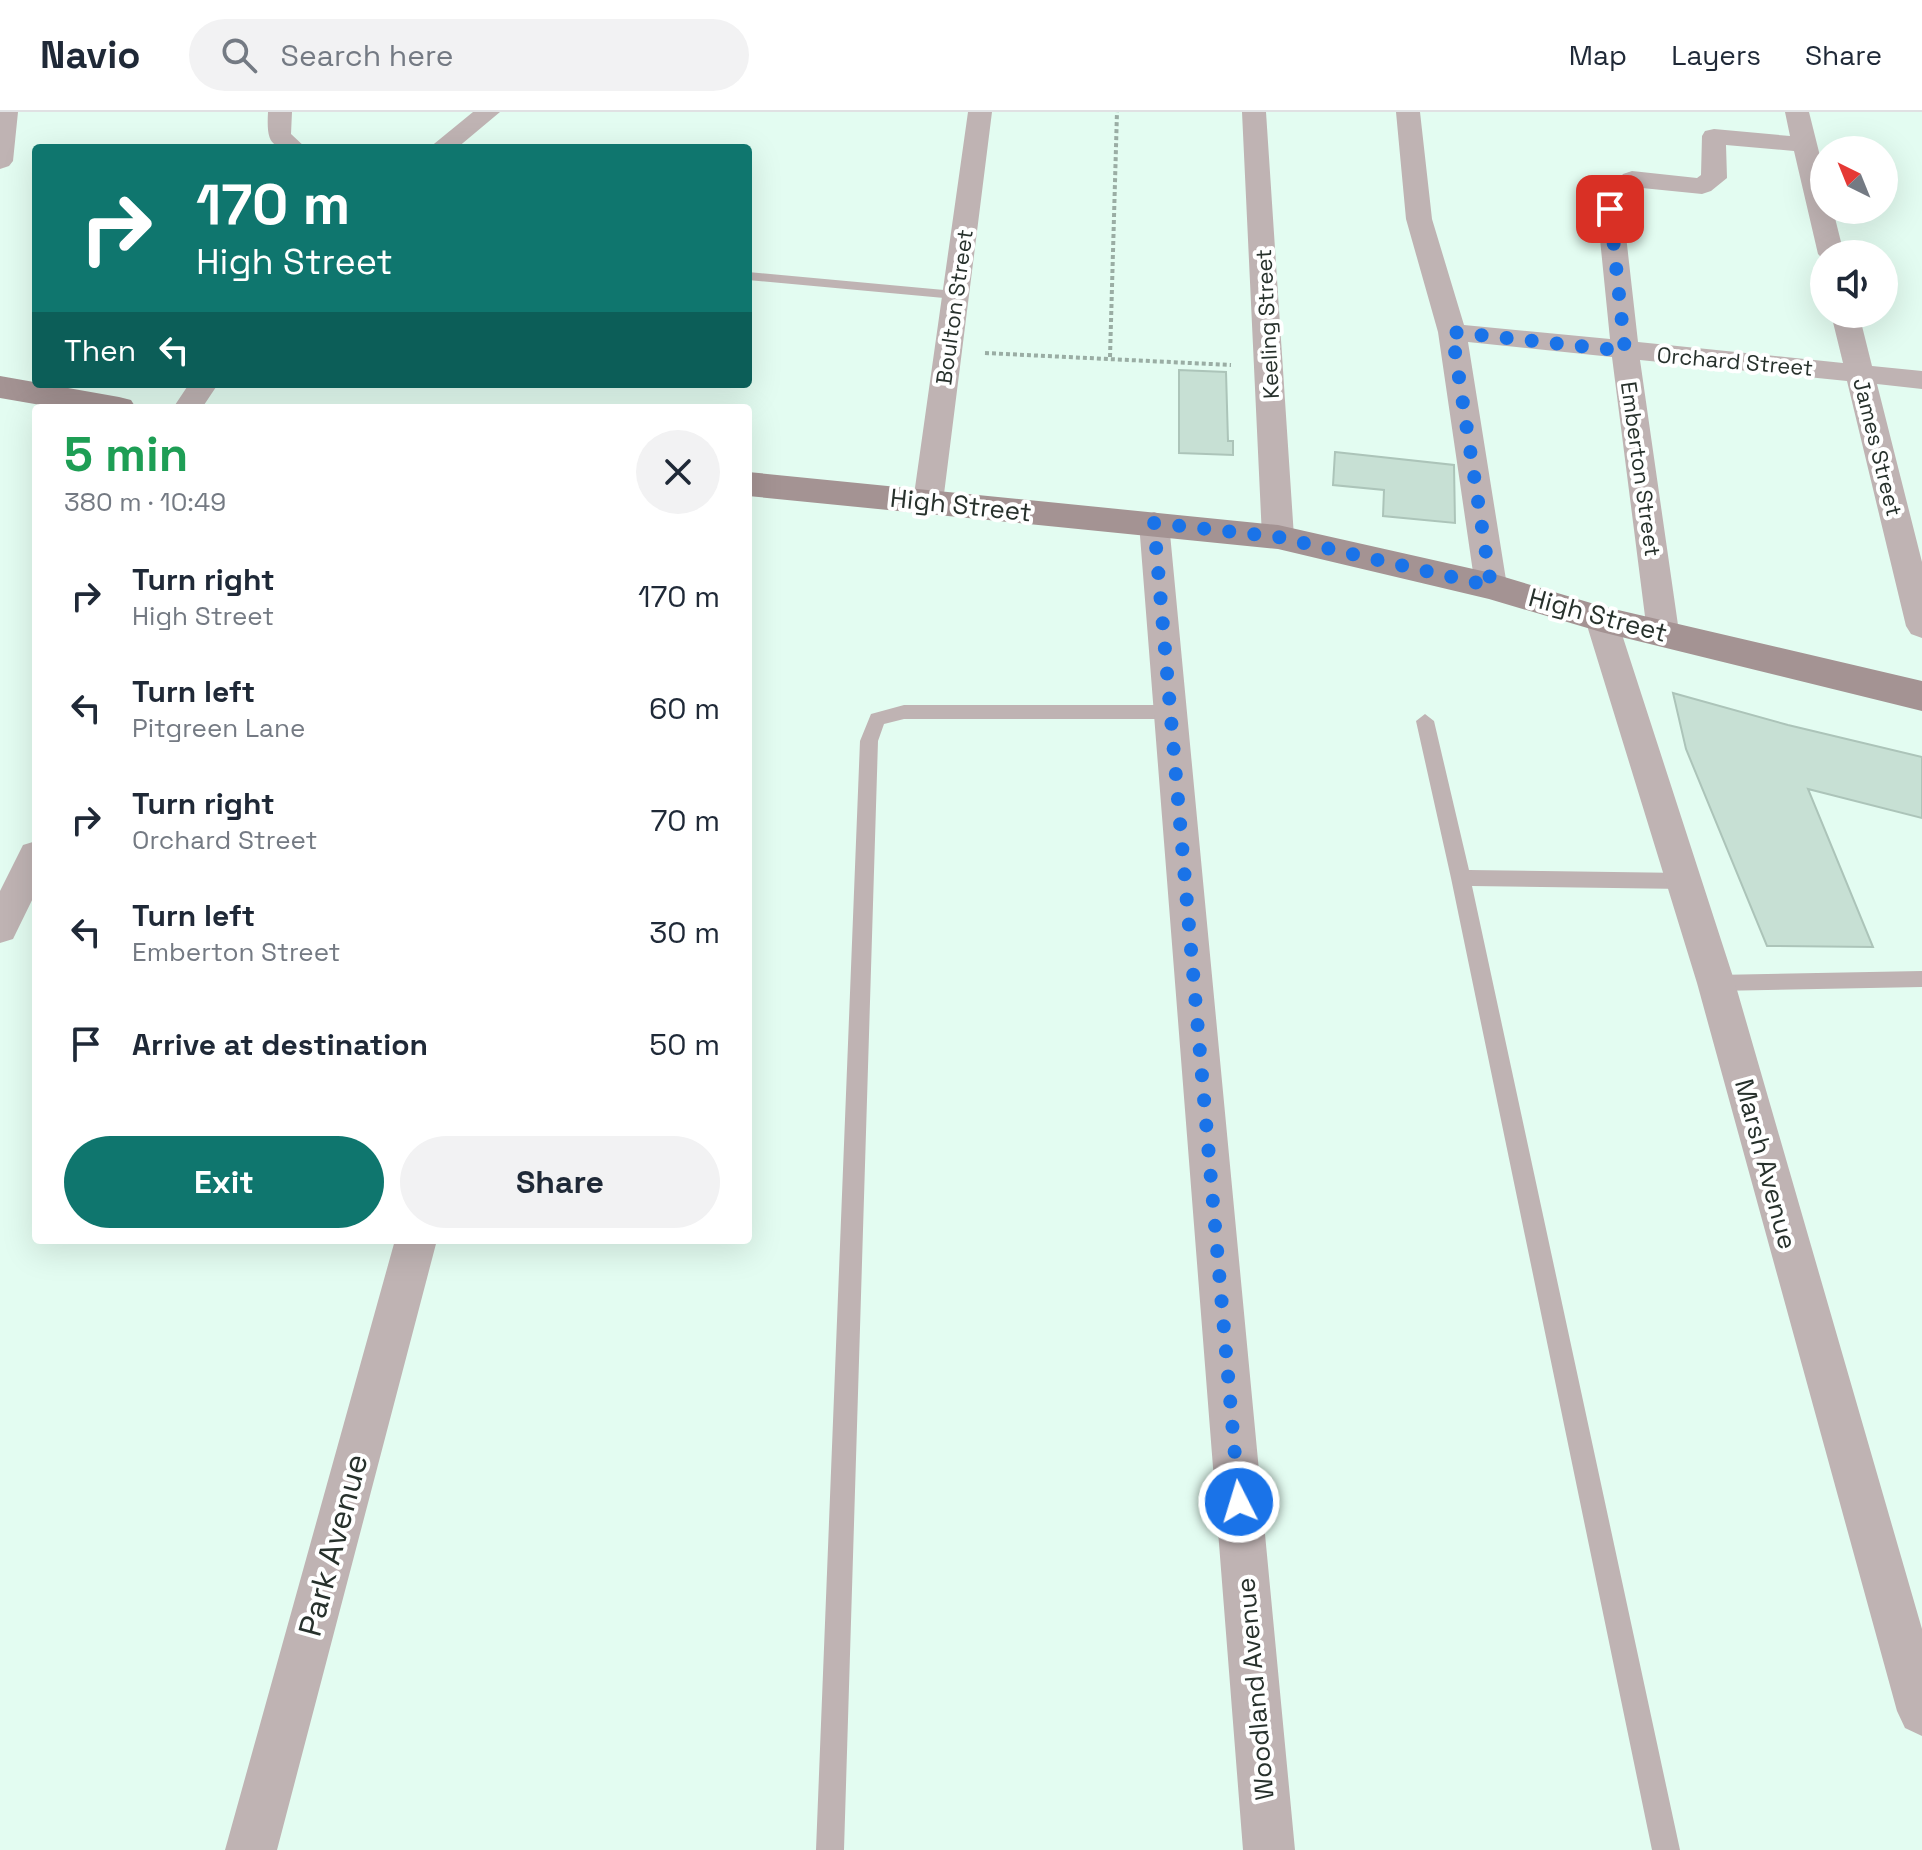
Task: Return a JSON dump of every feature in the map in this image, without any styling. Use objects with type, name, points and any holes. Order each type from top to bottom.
[{"type":"main road","points":[[0,387],[96,404]]},
{"type":"main road","name":"High Street","points":[[752,484],[1278,537],[1491,586],[1601,619],[1922,696]]},
{"type":"street","points":[[0,161],[6,112]]},
{"type":"street","points":[[280,112],[279,136],[289,144]]},
{"type":"street","points":[[446,144],[488,112]]},
{"type":"street","name":"Boulton Street","points":[[928,502],[980,112]]},
{"type":"street","name":"Keeling Street","points":[[1254,112],[1278,537]]},
{"type":"street","points":[[1408,112],[1419,219],[1452,332],[1491,586]]},
{"type":"street","points":[[1797,112],[1828,240]]},
{"type":"street","points":[[1632,179],[1702,186],[1714,178],[1710,126],[1806,145]]},
{"type":"street","name":"Emberton Street","points":[[1610,209],[1625,351],[1663,632]]},
{"type":"street","name":"James Street","points":[[1848,328],[1922,626]]},
{"type":"street","name":"Orchard Street","points":[[1452,332],[1922,380]]},
{"type":"street","name":"Woodland Avenue","points":[[1154,523],[1269,1850]]},
{"type":"street","name":"Marsh Avenue","points":[[1601,619],[1716,983],[1922,1711]]},
{"type":"street","points":[[0,928],[32,863]]},
{"type":"street","name":"Park Avenue","points":[[251,1850],[415,1244]]},
{"type":"lane","points":[[752,276],[955,295]]},
{"type":"lane","points":[[830,1850],[869,741],[877,719],[904,712],[1170,712]]},
{"type":"lane","points":[[1425,721],[1461,878],[1666,1850]]},
{"type":"lane","points":[[1461,878],[1685,881]]},
{"type":"lane","points":[[1716,983],[1922,979]]},
{"type":"path","points":[[1110,357],[1117,112]]},
{"type":"path","points":[[948,352],[1110,357],[1269,368]]},
{"type":"building","points":[[1179,370],[1226,372],[1228,441],[1233,441],[1233,455],[1179,453]]},
{"type":"building","points":[[1335,452],[1454,465],[1455,523],[1383,516],[1384,490],[1333,485]]},
{"type":"building","points":[[1673,693],[1922,757],[1922,818],[1808,789],[1873,947],[1767,946],[1686,749]]},
{"type":"route","points":[[1239,1502],[1154,523],[1278,537],[1491,586],[1452,332],[1625,351],[1610,209]]}]
